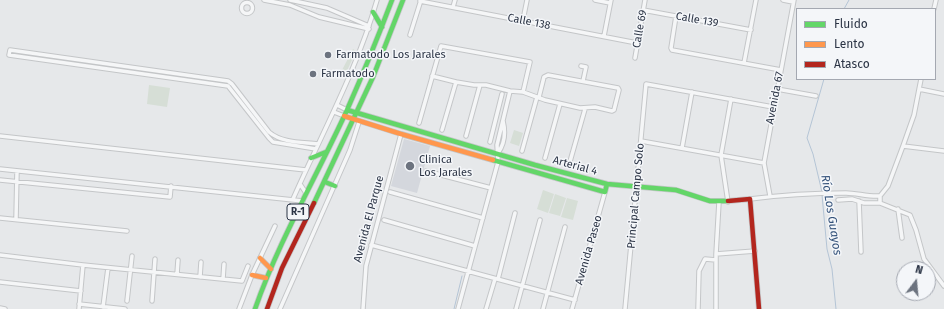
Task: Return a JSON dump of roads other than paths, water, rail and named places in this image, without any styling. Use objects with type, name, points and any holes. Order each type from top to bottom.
[{"type":"street","points":[[264,0],[290,5],[319,17],[369,27]]},
{"type":"street","points":[[290,0],[327,8],[369,27]]},
{"type":"street","points":[[294,199],[311,158],[337,105],[369,27],[377,0]]},
{"type":"street","name":"R-1","points":[[255,309],[266,278],[347,110],[392,0]]},
{"type":"street","name":"R-1","points":[[266,309],[282,269],[356,121],[356,114],[388,44],[403,0]]},
{"type":"street","points":[[410,34],[420,0]]},
{"type":"street","name":"Calle 138","points":[[420,0],[637,42]]},
{"type":"street","points":[[453,7],[455,0]]},
{"type":"street","points":[[523,20],[527,0]]},
{"type":"street","points":[[595,0],[610,1],[604,36]]},
{"type":"street","name":"Calle 69","points":[[635,58],[645,0]]},
{"type":"street","points":[[744,63],[756,0]]},
{"type":"street","points":[[783,0],[794,1]]},
{"type":"street","name":"Avenida 67","points":[[770,196],[764,163],[773,107],[794,1]]},
{"type":"street","points":[[306,12],[309,4]]},
{"type":"street","name":"Calle 139","points":[[643,10],[751,30]]},
{"type":"street","points":[[374,12],[382,27]]},
{"type":"street","points":[[676,16],[671,48],[672,50],[781,70]]},
{"type":"street","points":[[419,123],[441,46],[530,61],[523,92]]},
{"type":"street","points":[[162,74],[9,55],[10,50],[229,84],[273,136],[283,140],[318,144]]},
{"type":"street","points":[[581,66],[586,67],[583,81]]},
{"type":"street","points":[[432,76],[456,82],[523,92],[538,97],[545,100],[584,109],[595,107],[614,111],[619,90],[618,88],[548,75],[544,77],[538,97],[522,151]]},
{"type":"street","points":[[880,203],[880,196],[888,186],[914,115],[921,80]]},
{"type":"street","points":[[442,130],[456,82]]},
{"type":"street","name":"Principal Campo Solo","points":[[625,309],[647,83],[692,92]]},
{"type":"street","points":[[229,84],[268,138],[273,142],[316,149]]},
{"type":"street","points":[[466,136],[480,85]]},
{"type":"street","points":[[777,88],[816,96]]},
{"type":"street","points":[[919,89],[944,94]]},
{"type":"street","points":[[458,309],[498,162],[498,154],[503,146],[505,134],[503,120],[510,91]]},
{"type":"street","points":[[682,148],[692,92],[773,107]]},
{"type":"street","points":[[490,142],[502,94]]},
{"type":"street","points":[[728,202],[721,155],[731,99]]},
{"type":"street","points":[[545,158],[560,104]]},
{"type":"street","name":"Arterial 4","points":[[337,105],[356,114],[607,184],[676,190],[687,192],[697,198],[719,202],[800,194],[849,193],[880,196]]},
{"type":"street","points":[[498,109],[505,111]]},
{"type":"street","points":[[570,165],[584,109]]},
{"type":"street","name":"Arterial 4","points":[[334,112],[356,121],[605,192]]},
{"type":"street","points":[[280,309],[350,150],[356,121]]},
{"type":"street","points":[[401,134],[403,127]]},
{"type":"street","name":"Avenida El Parque","points":[[362,309],[366,266],[401,134]]},
{"type":"street","points":[[0,136],[306,170]]},
{"type":"street","points":[[641,141],[764,163]]},
{"type":"street","points":[[903,146],[944,151]]},
{"type":"street","points":[[311,158],[326,152]]},
{"type":"street","points":[[0,169],[303,201]]},
{"type":"street","points":[[16,219],[17,171]]},
{"type":"street","points":[[426,171],[491,188]]},
{"type":"street","points":[[47,185],[48,175]]},
{"type":"street","points":[[0,180],[170,197],[172,186]]},
{"type":"street","points":[[325,182],[335,186]]},
{"type":"street","points":[[300,184],[306,193]]},
{"type":"street","points":[[605,192],[607,184]]},
{"type":"street","points":[[390,192],[483,218]]},
{"type":"street","name":"Avenida Paseo","points":[[572,309],[605,192]]},
{"type":"street","points":[[750,199],[759,309]]},
{"type":"street","points":[[838,200],[852,199],[864,203],[880,203],[910,214],[924,259],[944,286]]},
{"type":"street","points":[[859,201],[861,252]]},
{"type":"street","points":[[716,309],[716,254],[719,202]]},
{"type":"street","points":[[898,209],[902,238]]},
{"type":"street","points":[[486,309],[515,213]]},
{"type":"street","points":[[0,218],[127,231]]},
{"type":"street","points":[[384,220],[475,246]]},
{"type":"street","points":[[516,309],[540,220]]},
{"type":"street","points":[[240,309],[252,275],[275,226]]},
{"type":"street","points":[[543,309],[566,227]]},
{"type":"street","points":[[371,245],[575,300]]},
{"type":"street","points":[[716,254],[755,252]]},
{"type":"street","points":[[0,255],[108,268],[242,281],[248,266]]},
{"type":"street","points":[[127,301],[132,256]]},
{"type":"street","points":[[260,258],[271,269]]},
{"type":"street","points":[[152,301],[155,259]]},
{"type":"street","points":[[698,309],[699,271],[705,259],[716,260]]},
{"type":"street","points":[[177,274],[178,260]]},
{"type":"street","points":[[200,277],[201,262]]},
{"type":"street","points":[[223,279],[224,264]]},
{"type":"street","points":[[79,309],[83,265]]},
{"type":"street","points":[[103,307],[108,268]]},
{"type":"street","points":[[252,275],[266,278]]},
{"type":"street","points":[[0,282],[81,291]]},
{"type":"street","points":[[79,304],[125,309]]},
{"type":"street","points":[[0,308],[4,309]]},
{"type":"waterway","name":"Río Los Guayos","points":[[845,8],[849,0]]},
{"type":"waterway","name":"Río Los Guayos","points":[[822,192],[813,154],[807,138],[824,80]]},
{"type":"waterway","name":"Río Los Guayos","points":[[822,195],[827,249],[832,269],[836,309]]},
{"type":"waterway","points":[[454,309],[462,276]]},
{"type":"place","name":"Farmatodo Los Jarales","points":[[328,55]]},
{"type":"place","name":"Farmatodo","points":[[313,74]]},
{"type":"place","name":"Clinica Los Jarales","points":[[410,166]]}]
